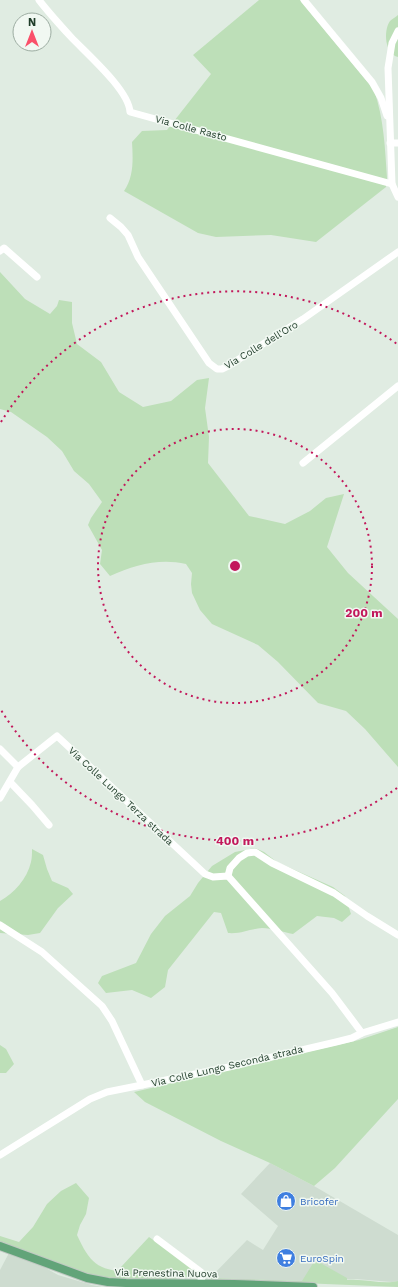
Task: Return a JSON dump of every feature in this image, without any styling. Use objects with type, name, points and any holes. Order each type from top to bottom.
[{"type":"main road","name":"Via Prenestina Nuova","points":[[0,1246],[98,1281],[122,1283],[200,1283],[314,1287]]},
{"type":"street","name":"Via Colle Rasto","points":[[39,0],[50,15],[111,78],[127,101],[130,112],[392,184]]},
{"type":"street","points":[[304,0],[372,82],[381,98],[386,113],[389,132],[392,184],[398,197]]},
{"type":"street","points":[[389,132],[388,60],[392,43],[398,31]]},
{"type":"street","points":[[390,143],[398,142]]},
{"type":"street","name":"Via Colle dell'Oro","points":[[110,218],[124,230],[138,257],[176,315],[209,363],[217,369],[224,369],[303,319],[398,252]]},
{"type":"street","points":[[0,251],[4,248],[37,277]]},
{"type":"street","points":[[303,463],[398,386]]},
{"type":"street","name":"Via Colle Lungo Terza strada","points":[[18,767],[57,736],[205,874],[213,877],[228,876]]},
{"type":"street","points":[[0,749],[18,767],[0,798]]},
{"type":"street","points":[[10,782],[49,825]]},
{"type":"street","points":[[398,935],[334,893],[272,863],[255,852],[247,853],[239,858],[230,868],[228,876],[332,993],[362,1033],[398,1022]]},
{"type":"street","name":"Via Colle Lungo Seconda strada","points":[[0,926],[42,952],[102,1006],[112,1021],[142,1085],[229,1067],[336,1042],[352,1038],[362,1033]]},
{"type":"street","points":[[0,1155],[90,1099],[107,1092],[142,1085]]},
{"type":"street","points":[[157,1239],[202,1272],[203,1276],[200,1283]]},
{"type":"shaded area","points":[[270,1163],[314,1186],[398,1235],[398,1281],[392,1282],[356,1279],[302,1281],[210,1278],[247,1240],[263,1250],[278,1226],[241,1194]]},
{"type":"shaded area","points":[[9,1253],[44,1267],[58,1275],[103,1287],[0,1287],[0,1270]]},
{"type":"green space","points":[[259,0],[300,0],[374,90],[380,112],[386,156],[386,187],[316,242],[271,235],[216,237],[198,233],[124,191],[130,180],[131,174],[133,161],[132,142],[142,131],[167,130],[211,74],[193,55]]},
{"type":"green space","points":[[398,15],[398,57],[390,52],[386,42],[386,30],[390,21]]},
{"type":"green space","points":[[0,272],[25,299],[50,314],[57,306],[59,300],[72,302],[72,323],[77,344],[101,362],[119,392],[143,407],[171,401],[197,380],[209,378],[205,408],[209,437],[208,463],[249,516],[285,524],[310,511],[326,498],[344,494],[327,547],[348,573],[398,619],[398,767],[365,729],[346,711],[318,703],[278,662],[258,645],[212,624],[200,610],[192,593],[192,573],[186,564],[176,562],[157,562],[138,566],[110,576],[100,564],[102,550],[88,525],[102,502],[89,484],[74,471],[62,451],[47,437],[11,412],[0,409]]},
{"type":"green space","points":[[255,848],[264,852],[277,862],[333,887],[345,896],[351,914],[342,922],[334,918],[317,916],[293,934],[274,929],[262,928],[237,933],[228,933],[221,913],[214,912],[168,970],[165,987],[151,998],[132,990],[106,993],[98,983],[102,976],[136,963],[151,934],[165,916],[190,896],[198,883],[212,866],[235,852]]},
{"type":"green space","points":[[32,849],[43,855],[52,881],[68,888],[73,894],[58,908],[40,933],[28,935],[0,933],[0,901],[15,890],[23,880],[31,862]]},
{"type":"green space","points":[[398,1027],[398,1099],[335,1168],[314,1186],[145,1102],[134,1092],[359,1040]]},
{"type":"green space","points":[[0,1045],[6,1049],[14,1064],[6,1073],[0,1073]]},
{"type":"green space","points":[[76,1183],[89,1198],[86,1214],[77,1235],[86,1252],[96,1263],[109,1269],[128,1272],[121,1267],[149,1237],[196,1270],[196,1278],[175,1276],[178,1281],[138,1281],[96,1278],[0,1243],[0,1236],[19,1242],[33,1227],[47,1204],[61,1191]]},
{"type":"green space","points":[[315,1260],[347,1278],[347,1280],[386,1282],[398,1281],[398,1287],[207,1281],[210,1278],[302,1281]]},
{"type":"place","name":"Bricofer","points":[[286,1201]]},
{"type":"place","name":"EuroSpin","points":[[286,1258]]}]
